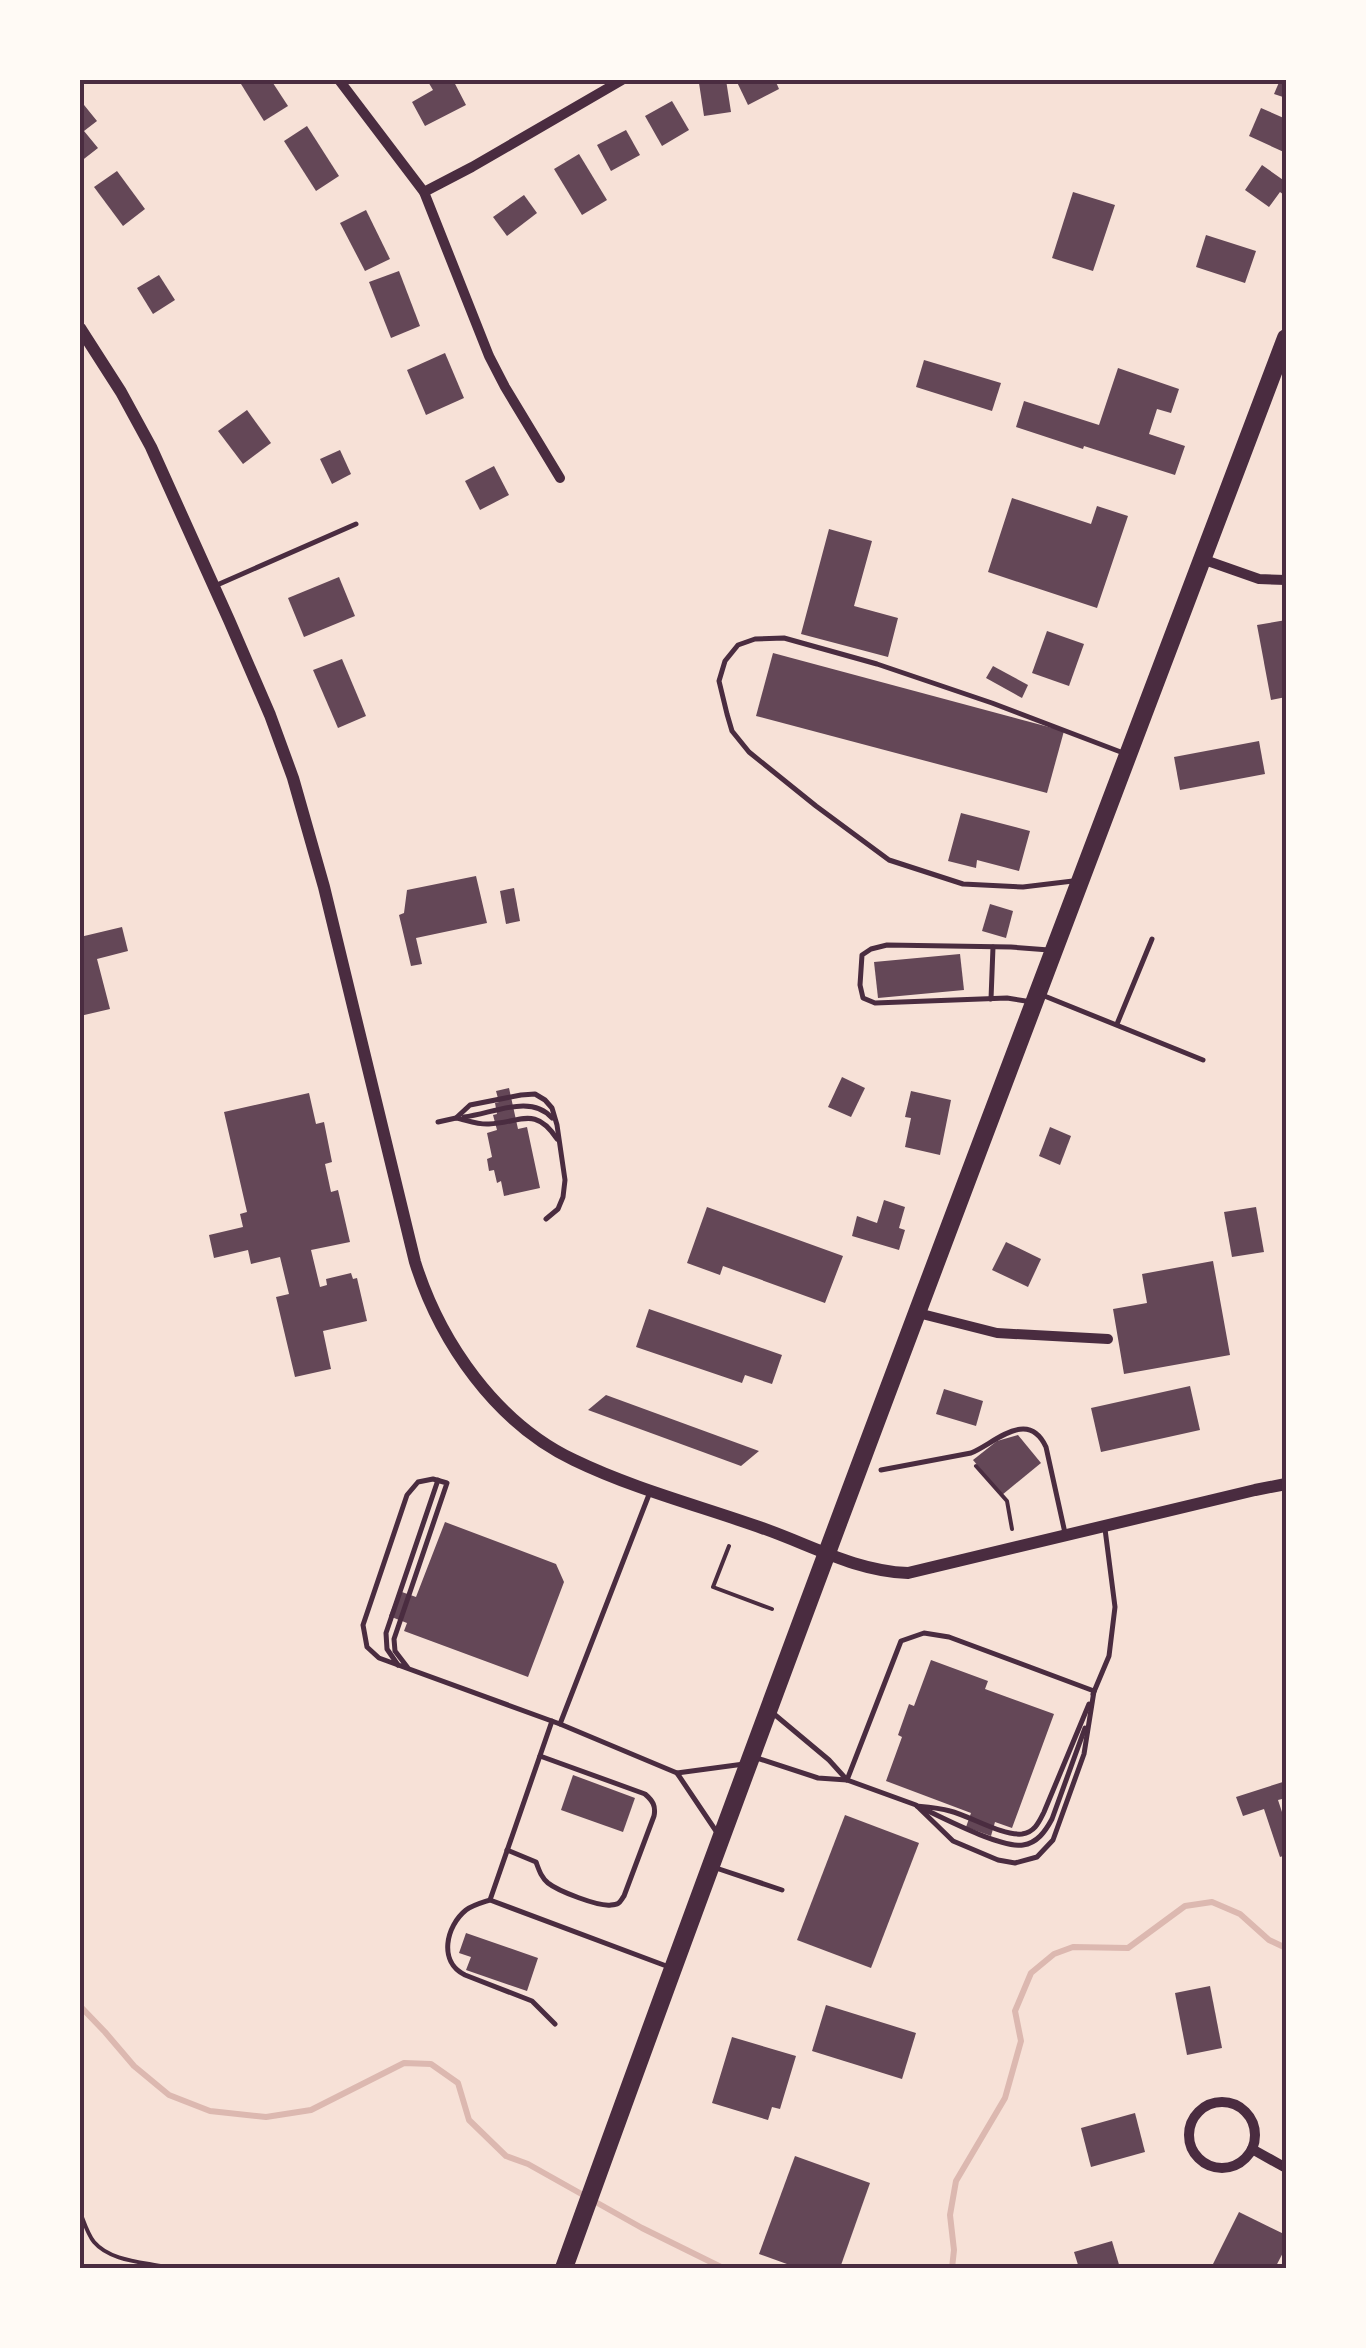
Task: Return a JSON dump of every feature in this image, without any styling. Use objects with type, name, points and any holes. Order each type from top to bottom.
[{"type":"highway","points":[[564,2268],[710,1866],[1286,338]]},
{"type":"street","points":[[339,80],[424,192],[489,356],[560,478]]},
{"type":"street","points":[[424,192],[622,80]]},
{"type":"street","points":[[80,328],[151,447],[270,715],[293,778],[324,887],[415,1262],[451,1345],[499,1404],[527,1429],[574,1460],[828,1555],[870,1569],[908,1573],[1286,1484]]},
{"type":"street","points":[[1202,559],[1259,579],[1286,580]]},
{"type":"street","points":[[918,1314],[998,1333],[1108,1339]]},
{"type":"street","points":[[1227,2102],[1238,2106],[1253,2124],[1252,2149],[1241,2162],[1230,2167],[1208,2165],[1192,2149],[1190,2126],[1204,2107],[1227,2102]]},
{"type":"street","points":[[1252,2149],[1286,2168]]},
{"type":"lane","points":[[214,586],[356,524]]},
{"type":"lane","points":[[1081,880],[1023,887],[963,884],[889,860],[749,752],[732,731],[727,714],[719,681],[726,661],[738,645],[755,639],[784,638],[992,702],[1128,756]]},
{"type":"lane","points":[[1116,1025],[1152,939]]},
{"type":"lane","points":[[1055,951],[887,945],[862,955],[860,985],[863,998],[875,1002],[1037,998],[1203,1060]]},
{"type":"lane","points":[[990,999],[994,946]]},
{"type":"lane","points":[[456,1118],[470,1106],[521,1095],[535,1094],[545,1100],[552,1108],[565,1180],[558,1209],[546,1219]]},
{"type":"lane","points":[[438,1122],[528,1104],[549,1112],[556,1125]]},
{"type":"lane","points":[[456,1118],[488,1124],[526,1116],[550,1128],[559,1142]]},
{"type":"lane","points":[[881,1470],[971,1453],[1004,1432],[1031,1430],[1042,1437],[1046,1447],[1066,1536]]},
{"type":"lane","points":[[408,1668],[395,1651],[394,1639],[446,1483],[433,1479],[418,1482],[408,1495],[363,1626],[367,1646],[379,1658],[556,1722],[677,1772],[750,1760],[818,1778],[847,1780],[1000,1840],[1027,1844],[1039,1838],[1052,1820],[1090,1716]]},
{"type":"lane","points":[[398,1665],[387,1649],[386,1634],[438,1480]]},
{"type":"lane","points":[[490,1900],[540,1756],[650,1490]]},
{"type":"lane","points":[[916,1806],[948,1810],[1020,1834],[1038,1825],[1109,1656],[1116,1607],[1104,1526]]},
{"type":"lane","points":[[847,1780],[901,1640],[924,1633],[949,1636],[1094,1691]]},
{"type":"lane","points":[[916,1806],[953,1840],[998,1860],[1016,1863],[1037,1857],[1054,1840],[1084,1754],[1094,1691]]},
{"type":"lane","points":[[769,1710],[821,1752],[847,1780]]},
{"type":"lane","points":[[507,1850],[536,1862],[541,1876],[551,1885],[610,1906],[624,1896],[654,1816],[652,1800],[644,1794],[540,1756]]},
{"type":"lane","points":[[677,1772],[721,1838]]},
{"type":"lane","points":[[710,1866],[782,1890]]},
{"type":"lane","points":[[555,2024],[532,2002],[454,1970],[448,1962],[447,1950],[462,1913],[490,1900],[672,1968]]},
{"type":"path","points":[[972,1461],[1007,1502],[1012,1530]]},
{"type":"path","points":[[728,1546],[713,1587],[772,1609]]},
{"type":"path","points":[[80,2212],[93,2241],[103,2250],[165,2267]]},
{"type":"building","points":[[248,80],[271,80],[288,106],[264,121],[241,84]]},
{"type":"building","points":[[427,80],[453,80],[466,105],[425,126],[412,102],[433,90]]},
{"type":"building","points":[[726,80],[731,112],[704,116],[699,83]]},
{"type":"building","points":[[736,80],[775,80],[779,89],[748,105]]},
{"type":"building","points":[[1280,80],[1286,80],[1286,98],[1274,94]]},
{"type":"building","points":[[80,100],[97,121],[84,131],[98,148],[80,162]]},
{"type":"building","points":[[672,101],[689,130],[662,146],[645,116]]},
{"type":"building","points":[[1261,108],[1286,119],[1286,153],[1249,136]]},
{"type":"building","points":[[307,126],[339,176],[316,191],[284,141]]},
{"type":"building","points":[[626,130],[640,155],[611,171],[597,145]]},
{"type":"building","points":[[579,154],[607,200],[582,215],[554,169]]},
{"type":"building","points":[[1262,165],[1286,182],[1286,193],[1280,192],[1269,207],[1245,190]]},
{"type":"building","points":[[117,171],[145,209],[123,226],[94,187]]},
{"type":"building","points":[[1073,192],[1115,205],[1093,271],[1052,258]]},
{"type":"building","points":[[524,195],[537,213],[507,236],[493,217]]},
{"type":"building","points":[[366,210],[390,259],[365,271],[340,223]]},
{"type":"building","points":[[1206,235],[1256,251],[1245,283],[1196,267]]},
{"type":"building","points":[[399,271],[420,326],[391,338],[369,282]]},
{"type":"building","points":[[159,275],[175,300],[153,314],[137,288]]},
{"type":"building","points":[[445,353],[464,398],[426,415],[407,370]]},
{"type":"building","points":[[924,360],[1001,383],[992,411],[916,387]]},
{"type":"building","points":[[1118,368],[1179,389],[1171,413],[1157,409],[1149,434],[1185,446],[1175,475],[1016,427],[1024,401],[1099,425]]},
{"type":"building","points":[[247,410],[271,443],[243,464],[218,431]]},
{"type":"building","points":[[340,450],[351,474],[332,484],[320,459]]},
{"type":"building","points":[[494,466],[509,495],[480,510],[465,481]]},
{"type":"building","points":[[1012,498],[1091,524],[1097,506],[1128,516],[1097,608],[988,572]]},
{"type":"building","points":[[829,529],[872,541],[854,606],[898,618],[888,657],[801,634]]},
{"type":"building","points":[[339,577],[355,616],[304,637],[288,598]]},
{"type":"building","points":[[1286,620],[1286,697],[1271,700],[1257,625]]},
{"type":"building","points":[[1047,631],[1084,644],[1069,686],[1032,673]]},
{"type":"building","points":[[773,653],[1064,731],[1047,793],[756,716]]},
{"type":"building","points":[[342,659],[366,716],[338,728],[313,670]]},
{"type":"building","points":[[993,666],[1028,685],[1022,698],[986,678]]},
{"type":"building","points":[[1259,741],[1265,774],[1180,790],[1174,757]]},
{"type":"building","points":[[961,813],[1030,831],[1019,871],[977,860],[976,868],[948,861]]},
{"type":"building","points":[[476,876],[487,923],[416,938],[422,964],[411,966],[399,915],[404,913],[407,890]]},
{"type":"building","points":[[514,888],[520,921],[506,924],[500,891]]},
{"type":"building","points":[[990,904],[1013,911],[1006,938],[982,931]]},
{"type":"building","points":[[122,927],[128,951],[97,959],[110,1009],[80,1016],[80,937]]},
{"type":"building","points":[[960,954],[964,990],[878,998],[874,962]]},
{"type":"building","points":[[842,1077],[865,1088],[851,1117],[828,1107]]},
{"type":"building","points":[[509,1088],[518,1129],[527,1127],[540,1188],[504,1196],[501,1181],[497,1183],[494,1170],[489,1171],[487,1159],[492,1157],[487,1133],[497,1130],[493,1115],[497,1114],[495,1103],[499,1102],[496,1091]]},
{"type":"building","points":[[911,1091],[951,1100],[940,1155],[905,1147],[911,1118],[905,1117]]},
{"type":"building","points":[[309,1093],[316,1124],[324,1122],[332,1162],[325,1164],[331,1192],[338,1190],[350,1242],[311,1250],[320,1287],[327,1285],[326,1279],[351,1273],[353,1279],[357,1278],[367,1321],[323,1331],[331,1369],[295,1377],[276,1297],[289,1294],[280,1257],[251,1264],[248,1250],[214,1258],[209,1235],[243,1227],[240,1214],[247,1212],[224,1112]]},
{"type":"building","points":[[1050,1127],[1071,1136],[1060,1165],[1039,1156]]},
{"type":"building","points":[[884,1200],[905,1207],[899,1228],[905,1230],[899,1250],[852,1236],[857,1216],[877,1223]]},
{"type":"building","points":[[707,1207],[843,1256],[825,1303],[723,1266],[720,1275],[687,1263]]},
{"type":"building","points":[[1256,1207],[1264,1252],[1232,1257],[1224,1212]]},
{"type":"building","points":[[1006,1242],[1041,1259],[1028,1287],[992,1270]]},
{"type":"building","points":[[1213,1261],[1230,1355],[1124,1374],[1113,1309],[1147,1303],[1142,1274]]},
{"type":"building","points":[[649,1309],[782,1355],[772,1384],[745,1375],[742,1383],[636,1347]]},
{"type":"building","points":[[1190,1386],[1200,1430],[1101,1452],[1091,1408]]},
{"type":"building","points":[[944,1389],[983,1401],[976,1426],[936,1414]]},
{"type":"building","points":[[606,1395],[759,1451],[741,1466],[588,1410]]},
{"type":"building","points":[[1018,1435],[1041,1463],[1002,1495],[973,1460],[997,1441]]},
{"type":"building","points":[[445,1522],[556,1564],[564,1582],[528,1677],[404,1631],[407,1623],[389,1616],[399,1591],[416,1597]]},
{"type":"building","points":[[931,1660],[988,1681],[985,1689],[1054,1714],[1012,1828],[995,1822],[991,1836],[966,1827],[971,1813],[886,1781],[909,1704],[914,1706]]},
{"type":"building","points":[[573,1775],[635,1798],[623,1832],[561,1810]]},
{"type":"building","points":[[1286,1781],[1286,1798],[1278,1800],[1286,1817],[1286,1855],[1280,1857],[1264,1809],[1243,1816],[1236,1797]]},
{"type":"building","points":[[845,1815],[919,1843],[871,1968],[797,1940]]},
{"type":"building","points":[[466,1933],[538,1958],[527,1991],[466,1970],[471,1957],[459,1953]]},
{"type":"building","points":[[1210,1986],[1222,2048],[1187,2055],[1175,1993]]},
{"type":"building","points":[[826,2005],[916,2033],[902,2079],[812,2051]]},
{"type":"building","points":[[732,2037],[796,2056],[780,2109],[772,2107],[768,2120],[712,2103]]},
{"type":"building","points":[[1135,2113],[1145,2152],[1091,2167],[1081,2128]]},
{"type":"building","points":[[795,2156],[870,2183],[840,2268],[798,2268],[759,2254]]},
{"type":"building","points":[[1239,2212],[1286,2235],[1286,2247],[1275,2268],[1211,2268]]},
{"type":"building","points":[[1112,2241],[1120,2268],[1079,2268],[1074,2252]]},
{"type":"waterway","points":[[952,2268],[950,2215],[956,2181],[1005,2098],[1021,2041],[1015,2011],[1031,1973],[1054,1954],[1073,1947],[1128,1948],[1185,1906],[1212,1902],[1240,1914],[1269,1940],[1286,1948]]},
{"type":"waterway","points":[[80,2006],[134,2066],[169,2095],[210,2111],[266,2117],[311,2110],[404,2063],[431,2064],[458,2083],[469,2120],[506,2156],[723,2268]]}]
